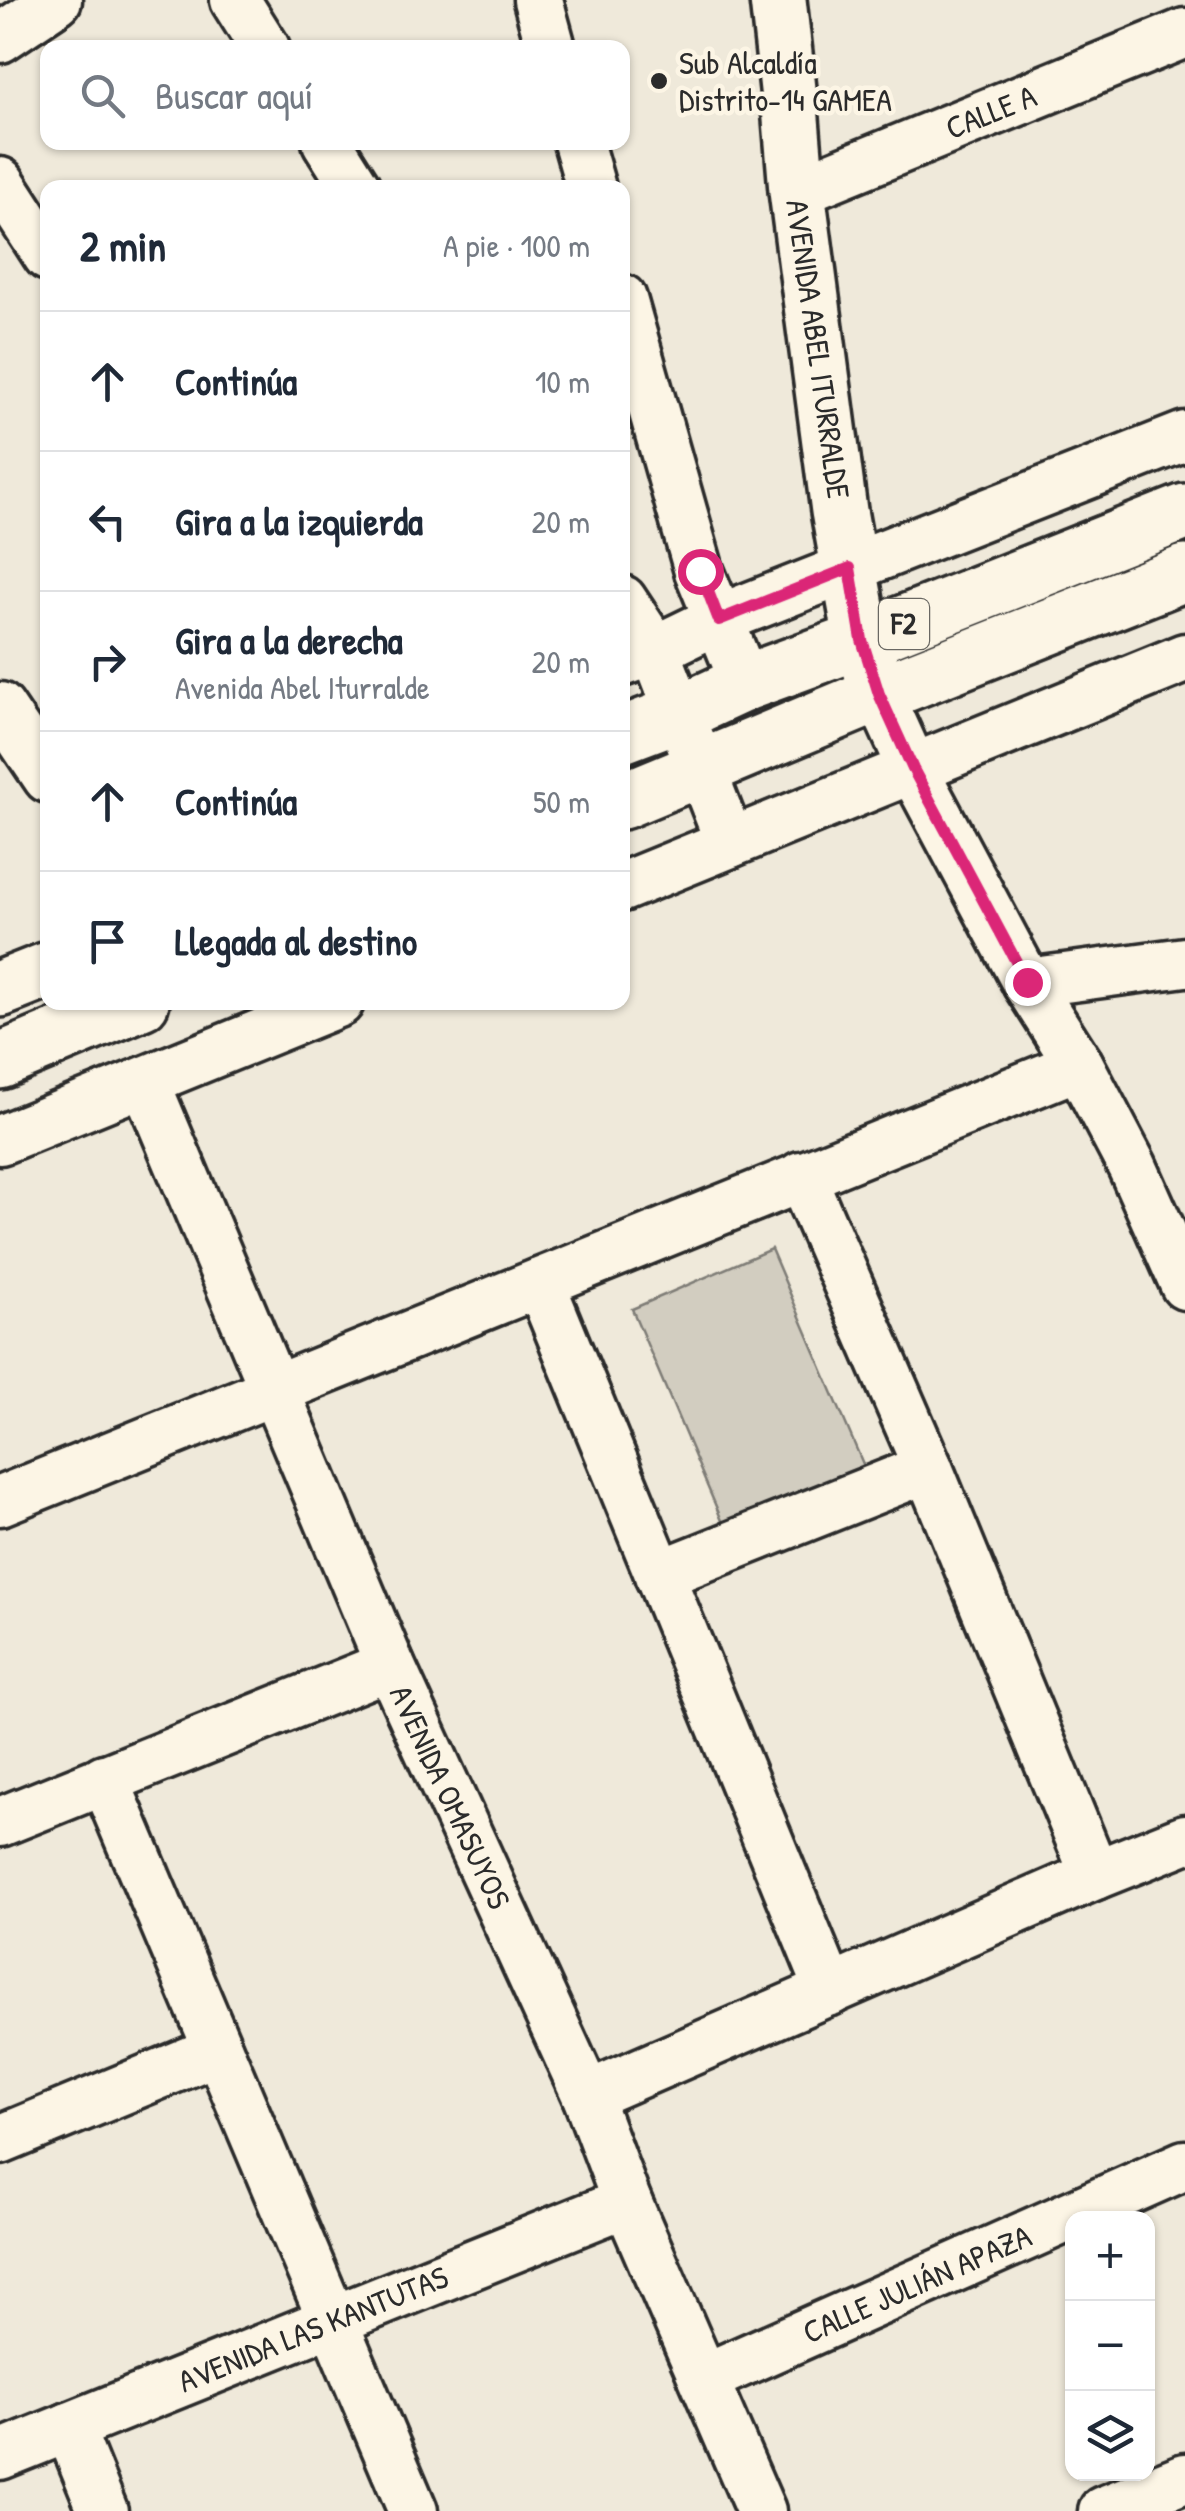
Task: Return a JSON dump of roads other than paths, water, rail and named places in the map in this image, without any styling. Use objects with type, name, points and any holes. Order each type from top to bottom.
[{"type":"main road","name":"AVENIDA ABEL ITURRALDE","points":[[778,0],[796,191],[839,511],[862,640],[879,694]]},
{"type":"main road","name":"F2","points":[[630,732],[1185,512]]},
{"type":"main road","name":"F2","points":[[630,798],[1185,573]]},
{"type":"main road","points":[[0,989],[40,973]]},
{"type":"main road","points":[[0,1062],[122,1010]]},
{"type":"street","points":[[0,38],[57,0]]},
{"type":"street","points":[[234,0],[260,40]]},
{"type":"street","points":[[538,0],[549,40]]},
{"type":"street","name":"CALLE A","points":[[796,191],[1185,33]]},
{"type":"street","points":[[332,150],[351,180]]},
{"type":"street","points":[[580,150],[589,180]]},
{"type":"street","points":[[0,182],[40,244]]},
{"type":"street","points":[[630,327],[700,571],[745,684]]},
{"type":"street","points":[[639,656],[719,620],[1185,436]]},
{"type":"street","points":[[630,626],[639,656],[680,713],[730,844]]},
{"type":"street","points":[[630,884],[1185,658]]},
{"type":"street","points":[[879,694],[913,769],[1027,982],[1080,1066],[1132,1166],[1185,1285]]},
{"type":"street","points":[[0,707],[40,766]]},
{"type":"street","points":[[1027,982],[1185,962]]},
{"type":"street","points":[[0,1140],[320,1010]]},
{"type":"street","points":[[0,1501],[1080,1066]]},
{"type":"street","name":"AVENIDA OMASUYOS","points":[[145,1082],[390,1666],[587,2096],[627,2202],[761,2511]]},
{"type":"street","points":[[801,1176],[928,1468],[1095,1875]]},
{"type":"street","points":[[540,1283],[830,1991]]},
{"type":"street","points":[[659,1575],[928,1468]]},
{"type":"street","points":[[0,1822],[390,1666]]},
{"type":"street","points":[[104,1779],[413,2511]]},
{"type":"street","points":[[587,2096],[1185,1839]]},
{"type":"street","points":[[0,2140],[218,2050]]},
{"type":"street","name":"CALLE JULIÁN APAZA","points":[[705,2378],[1185,2165]]},
{"type":"street","name":"AVENIDA LAS KANTUTAS","points":[[0,2455],[627,2202]]},
{"type":"street","points":[[69,2427],[103,2511]]},
{"type":"street","points":[[1102,2511],[1185,2478]]},
{"type":"place","name":"Sub Alcaldía Distrito-14 GAMEA","points":[[659,81]]}]
